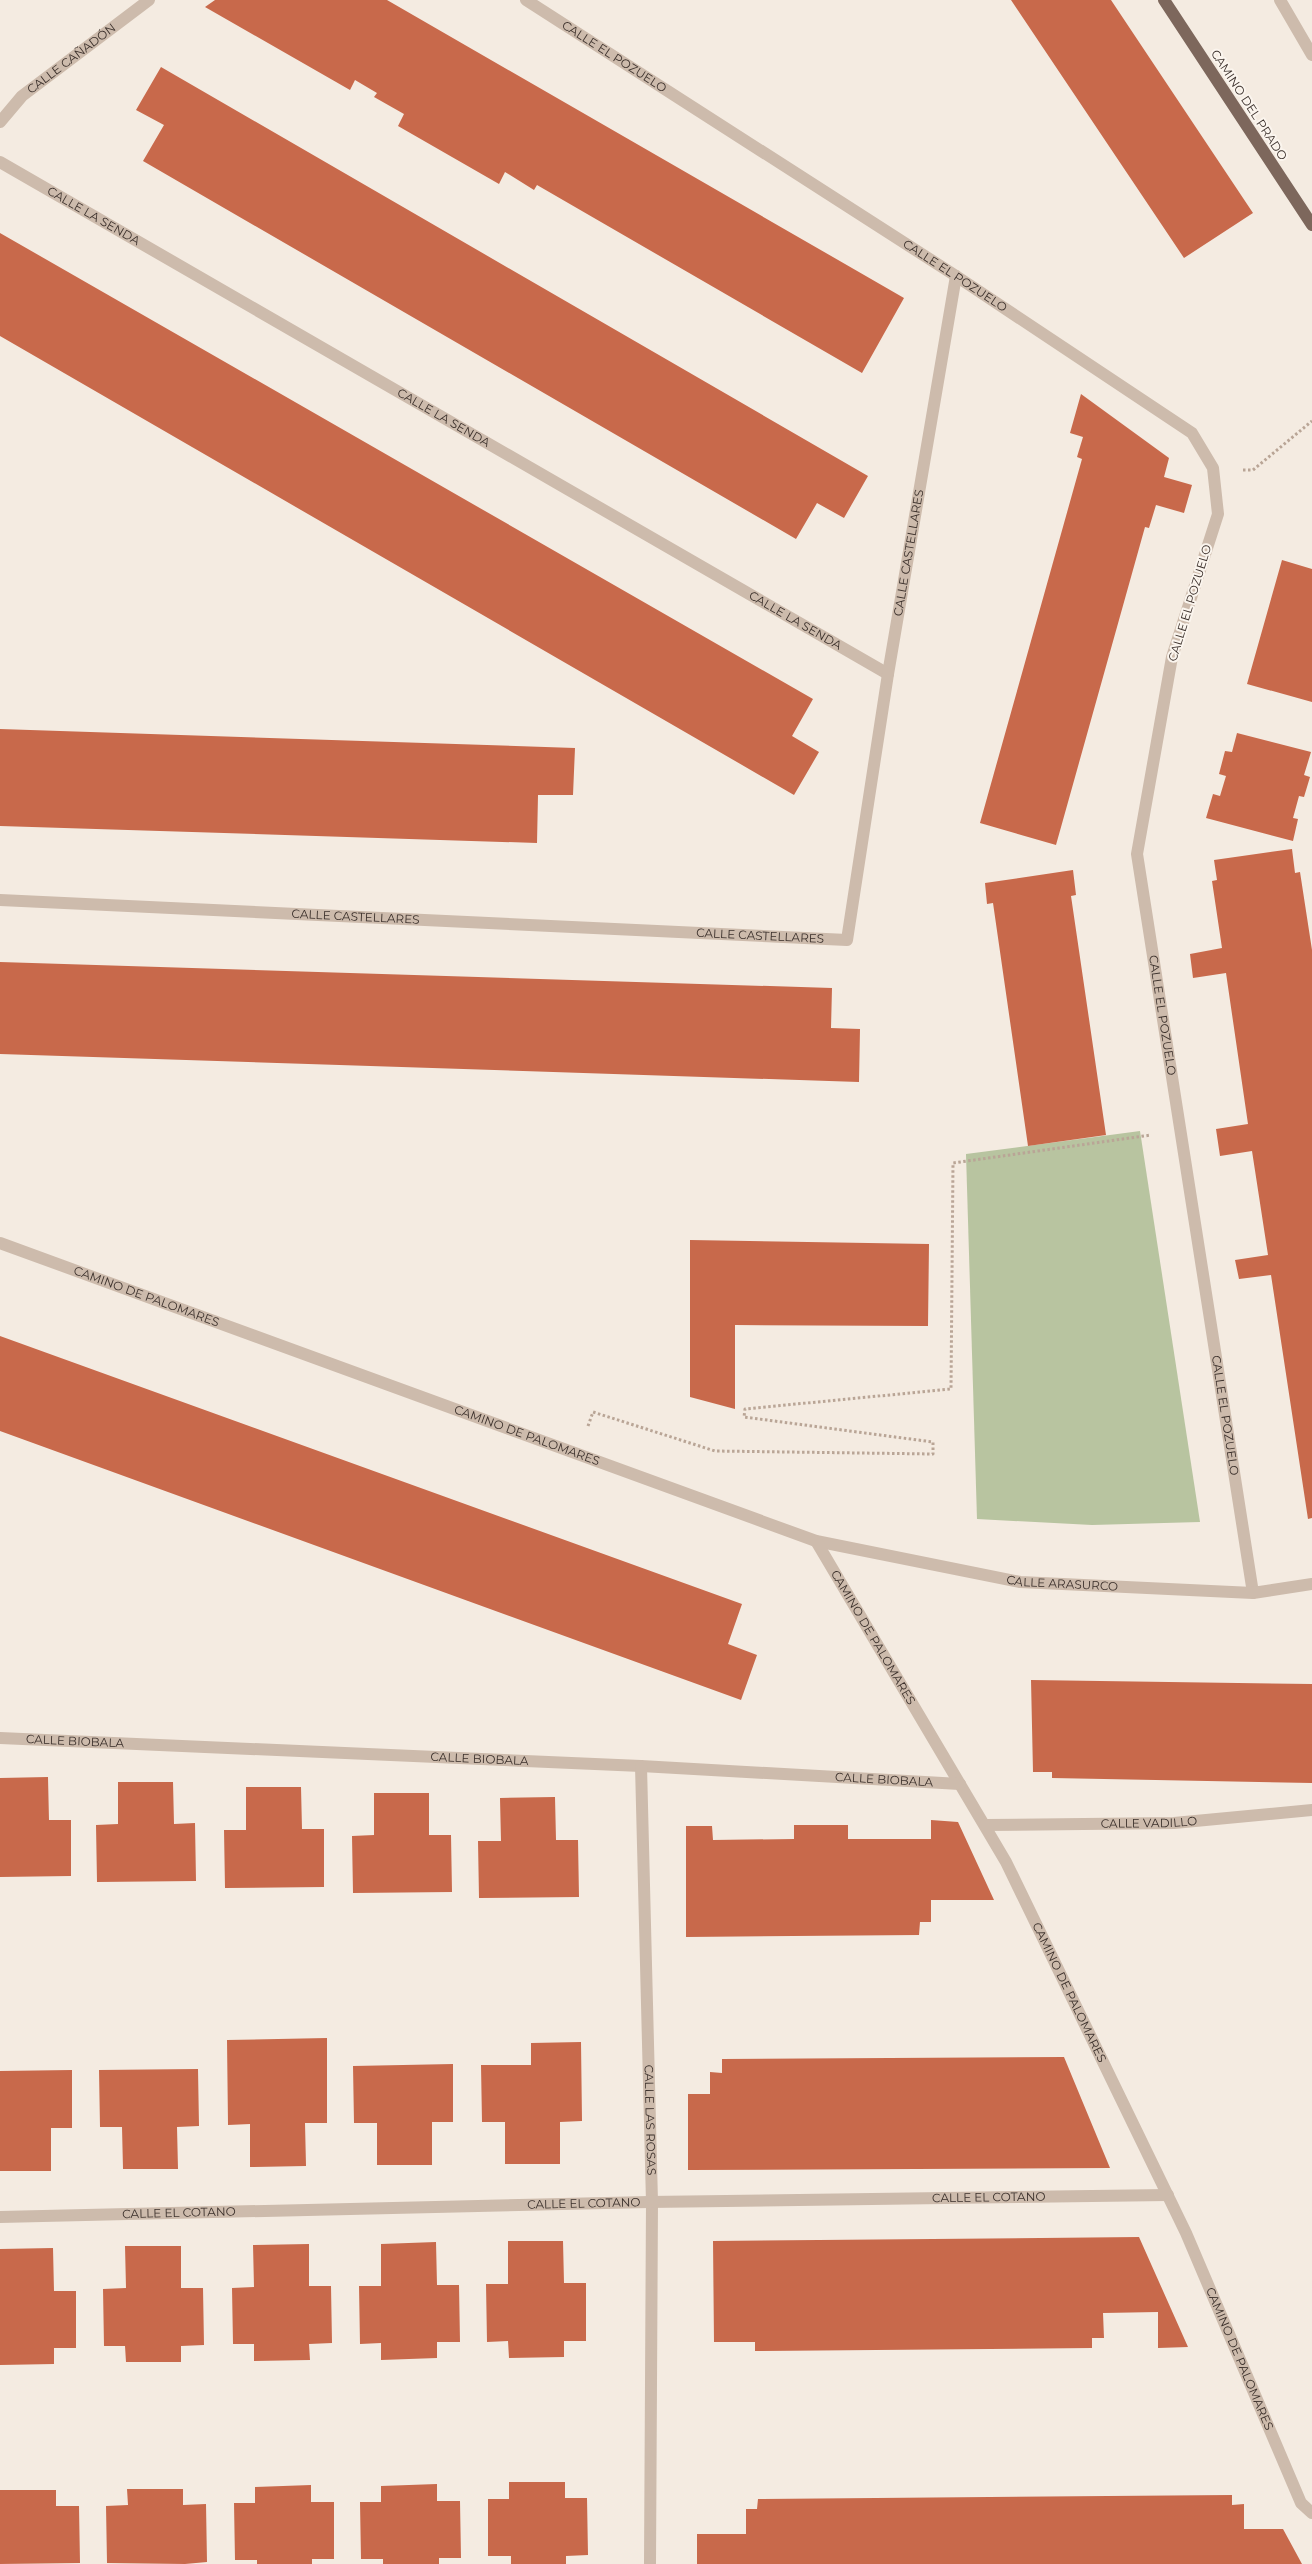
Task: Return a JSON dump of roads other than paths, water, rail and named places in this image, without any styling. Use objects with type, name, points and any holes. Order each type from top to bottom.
[{"type":"main road","name":"CAMINO DEL PRADO","points":[[1164,0],[1312,225]]},
{"type":"street","name":"CALLE CAÑADÓN","points":[[0,122],[22,96],[149,0]]},
{"type":"street","points":[[1280,0],[1312,55]]},
{"type":"street","name":"CALLE EL POZUELO","points":[[537,2],[1192,433],[1213,468],[1218,514],[1172,657],[1137,854],[1252,1593]]},
{"type":"street","name":"CALLE LA SENDA","points":[[0,162],[888,674]]},
{"type":"street","name":"CALLE CASTELLARES","points":[[0,900],[847,940],[888,674],[956,276]]},
{"type":"street","name":"CAMINO DE PALOMARES","points":[[0,1243],[816,1541],[1006,1862],[1168,2195],[1301,2503],[1312,2513]]},
{"type":"street","name":"CALLE ARASURCO","points":[[816,1541],[1020,1582],[1252,1593],[1312,1584]]},
{"type":"street","name":"CALLE BIOBALA","points":[[0,1738],[641,1766],[960,1784]]},
{"type":"street","name":"CALLE LAS ROSAS","points":[[641,1766],[652,2202],[650,2564]]},
{"type":"street","name":"CALLE VADILLO","points":[[985,1825],[1174,1823],[1312,1810]]},
{"type":"street","name":"CALLE EL COTANO","points":[[0,2218],[652,2202],[1168,2195]]}]
